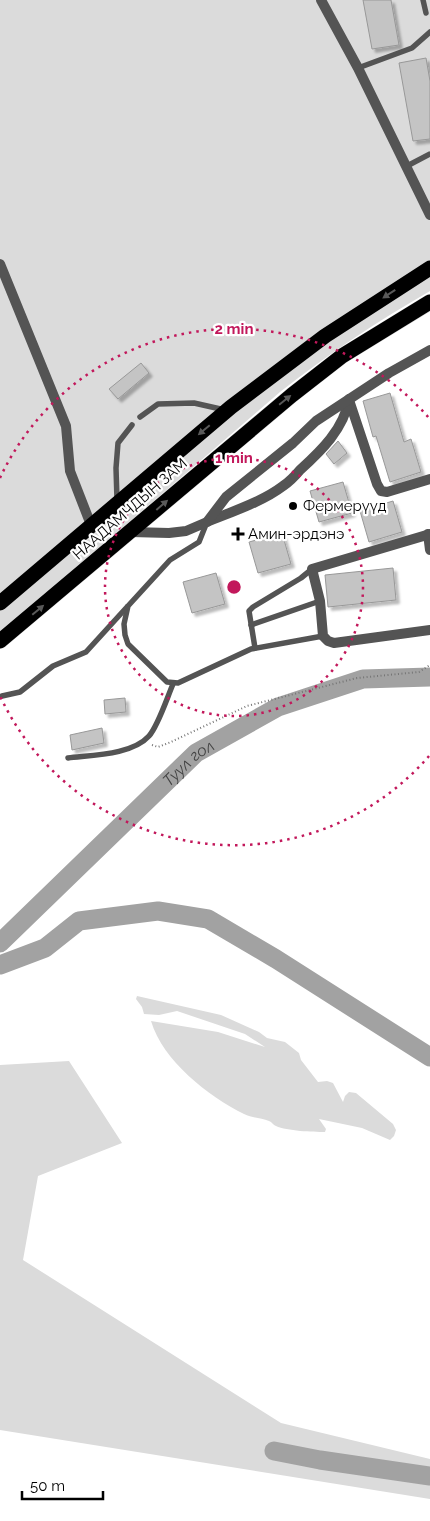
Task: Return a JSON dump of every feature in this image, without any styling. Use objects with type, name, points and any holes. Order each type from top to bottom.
[{"type":"highway","name":"НААДАМЧДЫН ЗАМ","points":[[0,603],[227,411],[325,336],[430,268]]},
{"type":"highway","name":"НААДАМЧДЫН ЗАМ","points":[[3,640],[239,438],[328,367],[386,328],[430,302]]},
{"type":"street","points":[[321,0],[358,68],[430,215]]},
{"type":"street","points":[[0,264],[66,426],[70,472],[91,525]]},
{"type":"street","points":[[207,522],[226,496],[293,443],[316,421],[348,399],[430,350]]},
{"type":"street","points":[[131,532],[169,534],[186,531],[251,503],[283,486],[320,452],[342,421],[348,399]]},
{"type":"street","points":[[348,399],[382,491],[387,492],[430,478]]},
{"type":"street","points":[[430,550],[429,534],[312,569],[320,601],[323,636],[334,644],[430,630]]},
{"type":"lane","points":[[423,0],[426,13]]},
{"type":"lane","points":[[358,68],[412,48],[430,32]]},
{"type":"lane","points":[[407,166],[430,154]]},
{"type":"lane","points":[[140,417],[158,404],[194,404],[227,411]]},
{"type":"lane","points":[[117,503],[118,444],[132,425]]},
{"type":"lane","points":[[2,696],[20,692],[53,666],[86,652],[170,560],[199,542],[207,522]]},
{"type":"lane","points":[[254,648],[249,611],[252,607],[301,578],[312,569]]},
{"type":"lane","points":[[251,625],[320,601]]},
{"type":"lane","points":[[128,606],[124,624],[124,635],[128,644],[167,682],[173,684],[254,648],[323,636]]},
{"type":"lane","points":[[68,758],[126,751],[140,742],[148,736],[159,717],[173,684]]},
{"type":"path","points":[[140,742],[158,746],[171,742],[247,706],[357,678],[419,672],[430,665]]},
{"type":"shaded area","points":[[0,0],[430,0],[430,291],[353,338],[280,392],[0,634]]},
{"type":"shaded area","points":[[137,996],[221,1015],[259,1032],[267,1038],[285,1042],[299,1053],[301,1060],[318,1082],[327,1081],[333,1083],[343,1102],[349,1092],[356,1093],[393,1124],[396,1130],[394,1136],[390,1140],[362,1128],[319,1119],[326,1129],[325,1132],[281,1128],[269,1121],[247,1115],[230,1106],[216,1098],[188,1076],[166,1050],[157,1036],[151,1021],[218,1032],[265,1047],[245,1034],[177,1011],[159,1015],[144,1014],[142,1007],[136,999]]},
{"type":"shaded area","points":[[69,1061],[122,1143],[38,1176],[23,1260],[281,1423],[430,1459],[430,1499],[0,1430],[0,1065]]},
{"type":"building","points":[[363,0],[391,0],[399,45],[372,49]]},
{"type":"building","points":[[426,58],[430,81],[430,139],[413,141],[399,63]]},
{"type":"building","points":[[141,363],[149,373],[118,399],[109,389]]},
{"type":"building","points":[[390,393],[404,442],[411,439],[421,472],[390,482],[376,436],[373,437],[363,401]]},
{"type":"building","points":[[338,441],[347,453],[334,464],[326,454]]},
{"type":"building","points":[[343,482],[352,513],[319,522],[310,491]]},
{"type":"building","points":[[393,501],[402,532],[369,542],[360,511]]},
{"type":"building","points":[[282,533],[291,564],[258,573],[249,542]]},
{"type":"building","points":[[393,568],[396,600],[328,607],[325,575]]},
{"type":"building","points":[[216,573],[225,604],[192,613],[183,582]]},
{"type":"building","points":[[125,698],[126,712],[105,714],[104,700]]},
{"type":"building","points":[[102,728],[104,743],[72,750],[70,735]]},
{"type":"waterway","name":"Туул гол","points":[[0,943],[196,753],[278,707],[363,679],[430,677]]},
{"type":"waterway","name":"Туул гол","points":[[0,965],[45,948],[79,921],[158,911],[208,919],[276,959],[430,1057]]},
{"type":"waterway","points":[[274,1451],[320,1460],[430,1476]]},
{"type":"place","name":"Фермерүүд","points":[[293,506]]},
{"type":"place","name":"Амин-эрдэнэ","points":[[238,534]]}]
